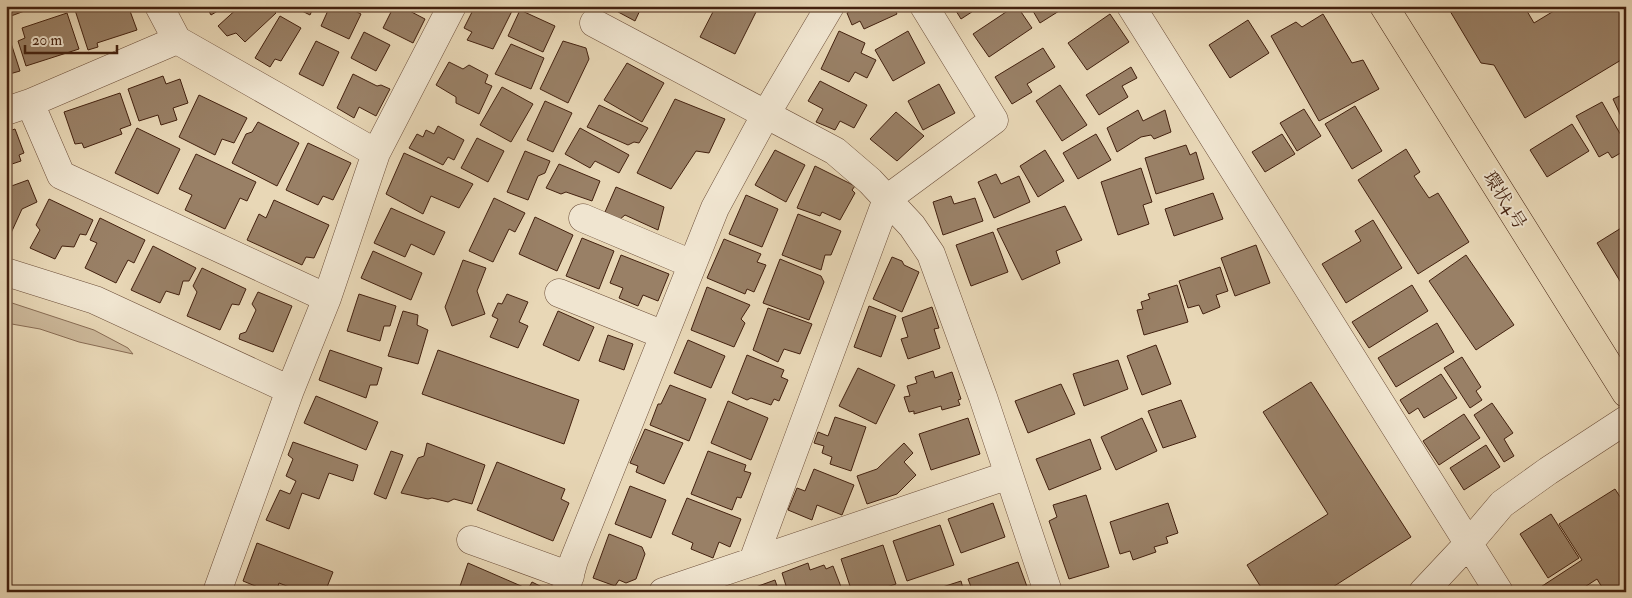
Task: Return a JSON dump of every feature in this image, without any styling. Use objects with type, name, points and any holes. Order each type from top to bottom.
[{"type":"main road","name":"環状4号","points":[[1384,6],[1626,393]]},
{"type":"street","points":[[159,6],[176,40],[376,153]]},
{"type":"street","points":[[218,592],[290,390],[327,298],[376,153],[452,6]]},
{"type":"street","points":[[471,540],[567,584],[574,560],[715,208],[766,114],[830,6]]},
{"type":"street","points":[[753,561],[888,199],[994,120],[924,6]]},
{"type":"street","points":[[1131,6],[1500,592]]},
{"type":"street","points":[[594,23],[835,151],[870,181],[912,226],[932,254],[984,397],[1048,592]]},
{"type":"street","points":[[176,40],[18,107],[61,175],[327,298]]},
{"type":"street","points":[[583,218],[692,264]]},
{"type":"street","points":[[6,272],[95,300],[290,390]]},
{"type":"street","points":[[559,293],[664,335]]},
{"type":"street","points":[[1423,592],[1502,504],[1548,471],[1626,420]]},
{"type":"street","points":[[663,592],[1009,475]]},
{"type":"shaded area","points":[[6,301],[94,330],[128,348],[133,354],[79,342],[40,329],[6,323]]},
{"type":"building","points":[[8,6],[38,6],[11,16]]},
{"type":"building","points":[[134,6],[135,10],[130,11],[137,30],[97,43],[98,47],[88,50],[74,7]]},
{"type":"building","points":[[206,6],[226,6],[211,15]]},
{"type":"building","points":[[240,6],[270,6],[276,13],[245,42],[236,33],[227,36],[218,26]]},
{"type":"building","points":[[292,6],[314,6],[310,15]]},
{"type":"building","points":[[330,6],[353,6],[351,9],[361,14],[349,39],[321,26]]},
{"type":"building","points":[[394,6],[400,6],[425,19],[413,43],[383,28]]},
{"type":"building","points":[[475,6],[504,6],[512,11],[493,49],[467,40],[472,32],[464,28]]},
{"type":"building","points":[[607,6],[642,6],[635,21]]},
{"type":"building","points":[[716,6],[759,6],[735,54],[700,37]]},
{"type":"building","points":[[860,6],[893,6],[897,14],[864,29],[860,21],[852,25],[847,13]]},
{"type":"building","points":[[953,6],[981,6],[961,19]]},
{"type":"building","points":[[1017,6],[1032,28],[989,57],[973,34]]},
{"type":"building","points":[[1030,6],[1067,6],[1040,23]]},
{"type":"building","points":[[1447,6],[1524,6],[1534,23],[1562,6],[1626,6],[1626,57],[1525,118],[1494,65],[1481,63]]},
{"type":"building","points":[[520,10],[555,26],[543,52],[508,36]]},
{"type":"building","points":[[67,13],[79,49],[26,66],[18,41],[25,38],[22,28]]},
{"type":"building","points":[[1110,14],[1129,42],[1087,70],[1068,43]]},
{"type":"building","points":[[1323,14],[1352,63],[1363,60],[1379,89],[1319,121],[1271,36],[1296,22],[1302,27]]},
{"type":"building","points":[[280,16],[301,28],[281,61],[275,59],[270,67],[255,58]]},
{"type":"building","points":[[1248,20],[1269,53],[1230,78],[1209,45]]},
{"type":"building","points":[[839,31],[865,43],[861,53],[876,60],[867,78],[855,72],[849,82],[821,69]]},
{"type":"building","points":[[908,31],[925,63],[893,81],[875,50]]},
{"type":"building","points":[[364,32],[390,45],[376,71],[351,58]]},
{"type":"building","points":[[10,40],[20,71],[6,75],[6,42]]},
{"type":"building","points":[[316,41],[339,52],[323,86],[299,74]]},
{"type":"building","points":[[563,41],[586,48],[589,59],[568,103],[540,89]]},
{"type":"building","points":[[511,44],[544,58],[531,89],[495,74]]},
{"type":"building","points":[[1043,48],[1055,67],[1027,84],[1032,92],[1012,104],[995,77]]},
{"type":"building","points":[[449,62],[463,69],[469,65],[488,75],[485,83],[492,86],[479,114],[456,103],[456,97],[436,85]]},
{"type":"building","points":[[627,63],[664,83],[642,122],[604,100]]},
{"type":"building","points":[[1131,67],[1137,78],[1122,86],[1128,97],[1099,115],[1086,95]]},
{"type":"building","points":[[353,74],[377,86],[381,85],[390,89],[376,116],[359,107],[354,118],[337,108]]},
{"type":"building","points":[[163,76],[166,84],[180,79],[188,103],[173,108],[177,120],[161,125],[158,115],[139,121],[128,89]]},
{"type":"building","points":[[820,81],[867,105],[854,128],[840,121],[835,130],[816,122],[823,109],[808,101]]},
{"type":"building","points":[[939,84],[955,113],[923,130],[908,101]]},
{"type":"building","points":[[1060,85],[1087,125],[1062,141],[1036,101]]},
{"type":"building","points":[[502,87],[533,104],[511,142],[480,125]]},
{"type":"building","points":[[120,93],[131,125],[120,129],[122,134],[84,148],[82,143],[75,144],[64,112]]},
{"type":"building","points":[[1626,93],[1626,125],[1625,125],[1613,99]]},
{"type":"building","points":[[199,95],[247,118],[234,143],[222,139],[215,155],[179,137]]},
{"type":"building","points":[[675,99],[725,119],[709,153],[696,151],[671,189],[637,173]]},
{"type":"building","points":[[545,101],[572,113],[553,152],[527,140]]},
{"type":"building","points":[[1602,102],[1626,144],[1620,147],[1624,151],[1612,158],[1608,152],[1599,157],[1576,116]]},
{"type":"building","points":[[599,105],[648,128],[639,143],[634,142],[628,145],[587,127]]},
{"type":"building","points":[[1355,106],[1382,151],[1352,169],[1325,124]]},
{"type":"building","points":[[1304,109],[1321,136],[1297,151],[1280,123]]},
{"type":"building","points":[[1138,110],[1143,121],[1165,110],[1171,132],[1154,139],[1151,135],[1141,137],[1117,152],[1107,128]]},
{"type":"building","points":[[896,112],[924,136],[897,161],[870,139]]},
{"type":"building","points":[[258,122],[299,143],[277,186],[232,163],[246,134],[252,132]]},
{"type":"building","points":[[1572,124],[1589,151],[1547,177],[1530,150]]},
{"type":"building","points":[[438,126],[464,140],[454,160],[448,157],[443,165],[409,148],[417,134],[423,137],[426,130],[434,134]]},
{"type":"building","points":[[137,128],[180,149],[158,194],[115,173]]},
{"type":"building","points":[[580,128],[629,155],[619,173],[595,161],[590,168],[565,154]]},
{"type":"building","points":[[15,129],[24,153],[19,155],[21,161],[6,166],[6,132]]},
{"type":"building","points":[[1096,134],[1111,160],[1078,179],[1063,153]]},
{"type":"building","points":[[1282,134],[1295,154],[1265,172],[1252,152]]},
{"type":"building","points":[[477,138],[504,151],[488,182],[461,168]]},
{"type":"building","points":[[308,143],[351,163],[333,200],[323,196],[318,205],[286,190]]},
{"type":"building","points":[[1186,145],[1190,155],[1196,152],[1204,179],[1156,194],[1145,158]]},
{"type":"building","points":[[1406,149],[1420,172],[1414,176],[1429,198],[1438,193],[1469,242],[1418,274],[1358,180]]},
{"type":"building","points":[[775,150],[805,165],[786,202],[755,185]]},
{"type":"building","points":[[1045,150],[1064,181],[1038,197],[1020,166]]},
{"type":"building","points":[[525,151],[550,161],[545,173],[538,176],[528,200],[507,192]]},
{"type":"building","points":[[404,153],[473,184],[459,208],[431,196],[423,214],[386,194]]},
{"type":"building","points":[[196,154],[256,182],[247,201],[240,198],[225,229],[185,210],[192,195],[179,189]]},
{"type":"building","points":[[559,164],[600,181],[592,201],[566,192],[561,194],[546,188]]},
{"type":"building","points":[[815,166],[855,186],[852,190],[855,193],[840,220],[822,212],[820,216],[797,208]]},
{"type":"building","points":[[1141,168],[1152,202],[1143,205],[1149,224],[1118,235],[1101,182]]},
{"type":"building","points":[[996,174],[1001,184],[1019,176],[1030,202],[994,218],[978,182]]},
{"type":"building","points":[[28,180],[37,202],[22,209],[6,244],[6,188]]},
{"type":"building","points":[[616,187],[664,207],[658,230],[625,215],[619,220],[605,212]]},
{"type":"building","points":[[1213,193],[1223,219],[1174,236],[1165,209]]},
{"type":"building","points":[[746,195],[778,209],[762,247],[729,234]]},
{"type":"building","points":[[951,196],[954,204],[975,198],[983,221],[943,235],[933,202]]},
{"type":"building","points":[[494,198],[525,213],[515,232],[509,229],[493,262],[469,251]]},
{"type":"building","points":[[49,199],[93,220],[86,235],[80,234],[74,247],[62,246],[55,259],[30,248],[40,230],[36,225]]},
{"type":"building","points":[[274,200],[329,225],[314,258],[306,257],[302,265],[247,240],[259,214],[266,218]]},
{"type":"building","points":[[1065,206],[1082,240],[1056,251],[1060,263],[1022,280],[997,229]]},
{"type":"building","points":[[391,208],[445,232],[434,255],[411,244],[405,257],[374,243]]},
{"type":"building","points":[[798,214],[841,231],[831,255],[825,255],[821,270],[782,255]]},
{"type":"building","points":[[535,217],[573,235],[557,271],[519,254]]},
{"type":"building","points":[[100,218],[145,240],[134,263],[128,260],[116,283],[85,268],[97,243],[90,240]]},
{"type":"building","points":[[1373,220],[1402,268],[1346,303],[1322,264],[1361,241],[1355,231]]},
{"type":"building","points":[[1626,225],[1626,291],[1597,243]]},
{"type":"building","points":[[993,232],[1008,272],[971,286],[956,245]]},
{"type":"building","points":[[582,238],[614,251],[599,289],[566,276]]},
{"type":"building","points":[[724,239],[761,254],[757,262],[766,265],[754,292],[747,289],[745,294],[707,278]]},
{"type":"building","points":[[1256,245],[1270,283],[1235,296],[1221,258]]},
{"type":"building","points":[[153,246],[196,268],[189,281],[183,281],[179,295],[166,291],[160,303],[131,290]]},
{"type":"building","points":[[373,251],[422,273],[411,300],[361,278]]},
{"type":"building","points":[[621,255],[669,274],[658,301],[643,295],[638,306],[619,298],[623,288],[610,283]]},
{"type":"building","points":[[1466,255],[1514,325],[1476,350],[1429,281]]},
{"type":"building","points":[[892,257],[919,272],[902,312],[873,299]]},
{"type":"building","points":[[780,259],[821,276],[824,282],[809,320],[763,303]]},
{"type":"building","points":[[463,260],[486,268],[477,291],[485,314],[452,326],[445,307]]},
{"type":"building","points":[[1220,267],[1228,291],[1216,295],[1220,307],[1203,314],[1199,305],[1188,308],[1179,281]]},
{"type":"building","points":[[202,268],[246,289],[239,305],[232,304],[220,330],[187,316],[197,292],[193,286]]},
{"type":"building","points":[[1177,285],[1188,322],[1144,335],[1137,310],[1143,309],[1141,302],[1150,299],[1148,294]]},
{"type":"building","points":[[1412,285],[1428,311],[1369,348],[1352,322]]},
{"type":"building","points":[[707,287],[750,305],[741,319],[745,323],[734,347],[691,330]]},
{"type":"building","points":[[258,292],[292,306],[273,352],[239,339],[240,334],[246,332],[256,310],[252,304]]},
{"type":"building","points":[[359,294],[396,306],[390,326],[384,326],[380,341],[347,331]]},
{"type":"building","points":[[507,294],[528,302],[519,322],[528,326],[518,348],[490,337],[498,319],[492,316],[498,303],[502,304]]},
{"type":"building","points":[[869,306],[896,316],[881,357],[854,347]]},
{"type":"building","points":[[932,307],[939,328],[934,329],[940,348],[908,359],[901,339],[908,337],[902,318]]},
{"type":"building","points":[[768,308],[812,324],[800,354],[784,349],[778,362],[753,350]]},
{"type":"building","points":[[403,311],[418,315],[417,325],[428,330],[418,364],[388,356]]},
{"type":"building","points":[[558,311],[594,327],[579,361],[543,345]]},
{"type":"building","points":[[1437,323],[1454,352],[1396,387],[1378,358]]},
{"type":"building","points":[[608,335],[633,344],[624,370],[599,361]]},
{"type":"building","points":[[688,340],[725,356],[711,388],[674,373]]},
{"type":"building","points":[[1156,345],[1171,384],[1142,395],[1127,356]]},
{"type":"building","points":[[330,350],[382,368],[377,385],[370,385],[366,398],[319,380]]},
{"type":"building","points":[[438,350],[579,400],[564,444],[422,394]]},
{"type":"building","points":[[747,355],[784,370],[781,377],[788,380],[779,401],[774,399],[771,405],[751,398],[747,400],[732,393]]},
{"type":"building","points":[[1462,357],[1481,387],[1476,391],[1482,400],[1470,408],[1444,368]]},
{"type":"building","points":[[1118,360],[1128,389],[1084,406],[1073,374]]},
{"type":"building","points":[[858,368],[895,385],[876,424],[839,406]]},
{"type":"building","points":[[933,371],[935,378],[952,372],[961,399],[958,400],[960,405],[942,410],[941,406],[914,414],[914,411],[909,412],[904,397],[910,396],[907,386],[917,383],[915,377]]},
{"type":"building","points":[[1441,374],[1457,398],[1424,418],[1418,408],[1409,414],[1400,400]]},
{"type":"building","points":[[1311,382],[1411,537],[1325,592],[1264,592],[1247,565],[1328,514],[1263,412]]},
{"type":"building","points":[[1061,384],[1075,414],[1028,433],[1015,401]]},
{"type":"building","points":[[670,385],[706,399],[689,441],[650,425],[658,404],[661,404]]},
{"type":"building","points":[[316,396],[378,422],[366,450],[304,423]]},
{"type":"building","points":[[1181,400],[1196,437],[1163,448],[1148,411]]},
{"type":"building","points":[[728,401],[768,418],[751,460],[711,443]]},
{"type":"building","points":[[1492,403],[1513,433],[1504,439],[1514,456],[1504,462],[1474,415]]},
{"type":"building","points":[[1464,414],[1480,438],[1439,465],[1423,441]]},
{"type":"building","points":[[835,417],[866,427],[851,471],[830,464],[832,457],[822,453],[824,446],[814,443],[818,432],[828,436]]},
{"type":"building","points":[[968,418],[980,454],[931,470],[919,434]]},
{"type":"building","points":[[1142,418],[1157,451],[1116,470],[1101,437]]},
{"type":"building","points":[[645,429],[683,443],[664,484],[636,472],[638,466],[630,463]]},
{"type":"building","points":[[1090,439],[1101,469],[1049,490],[1036,459]]},
{"type":"building","points":[[293,442],[358,465],[353,481],[329,473],[319,499],[302,493],[289,529],[266,520],[280,490],[290,494],[296,481],[286,476],[293,459],[288,455]]},
{"type":"building","points":[[427,443],[485,465],[472,504],[454,499],[448,502],[401,493],[418,458],[424,456]]},
{"type":"building","points":[[904,443],[913,453],[904,462],[916,475],[897,494],[867,504],[857,476],[877,469]]},
{"type":"building","points":[[1486,445],[1500,467],[1464,490],[1450,468]]},
{"type":"building","points":[[391,451],[403,455],[386,499],[374,494]]},
{"type":"building","points":[[708,451],[746,465],[744,471],[751,473],[741,498],[737,497],[732,510],[691,494]]},
{"type":"building","points":[[497,462],[565,489],[561,499],[569,503],[553,541],[477,510]]},
{"type":"building","points":[[814,469],[854,485],[842,515],[817,505],[812,520],[788,510],[797,488],[805,491]]},
{"type":"building","points":[[630,486],[666,500],[651,538],[615,524]]},
{"type":"building","points":[[1615,489],[1626,506],[1626,592],[1605,592],[1597,579],[1577,592],[1533,592],[1582,560],[1559,524]]},
{"type":"building","points":[[1086,495],[1109,567],[1069,579],[1049,521],[1057,517],[1053,505]]},
{"type":"building","points":[[687,498],[741,519],[730,547],[719,542],[713,558],[691,549],[693,543],[672,534]]},
{"type":"building","points":[[993,503],[1005,537],[961,553],[948,519]]},
{"type":"building","points":[[1168,503],[1178,533],[1166,537],[1168,543],[1154,547],[1156,552],[1133,560],[1130,551],[1120,554],[1110,522]]},
{"type":"building","points":[[1551,514],[1579,558],[1548,578],[1520,534]]},
{"type":"building","points":[[940,525],[954,565],[907,581],[893,541]]},
{"type":"building","points":[[609,534],[642,547],[645,554],[636,579],[626,583],[619,580],[615,586],[593,578]]},
{"type":"building","points":[[257,543],[333,572],[325,592],[302,592],[279,583],[276,592],[270,592],[243,581]]},
{"type":"building","points":[[883,545],[896,584],[871,592],[852,592],[841,559]]},
{"type":"building","points":[[1018,562],[1029,592],[973,592],[968,579]]},
{"type":"building","points":[[468,563],[528,589],[532,582],[546,589],[544,592],[458,592]]},
{"type":"building","points":[[808,563],[810,570],[824,565],[826,569],[833,566],[843,592],[814,592],[813,588],[800,592],[788,592],[782,573]]},
{"type":"building","points":[[775,580],[779,592],[742,592]]},
{"type":"building","points":[[961,581],[964,592],[927,592]]}]
